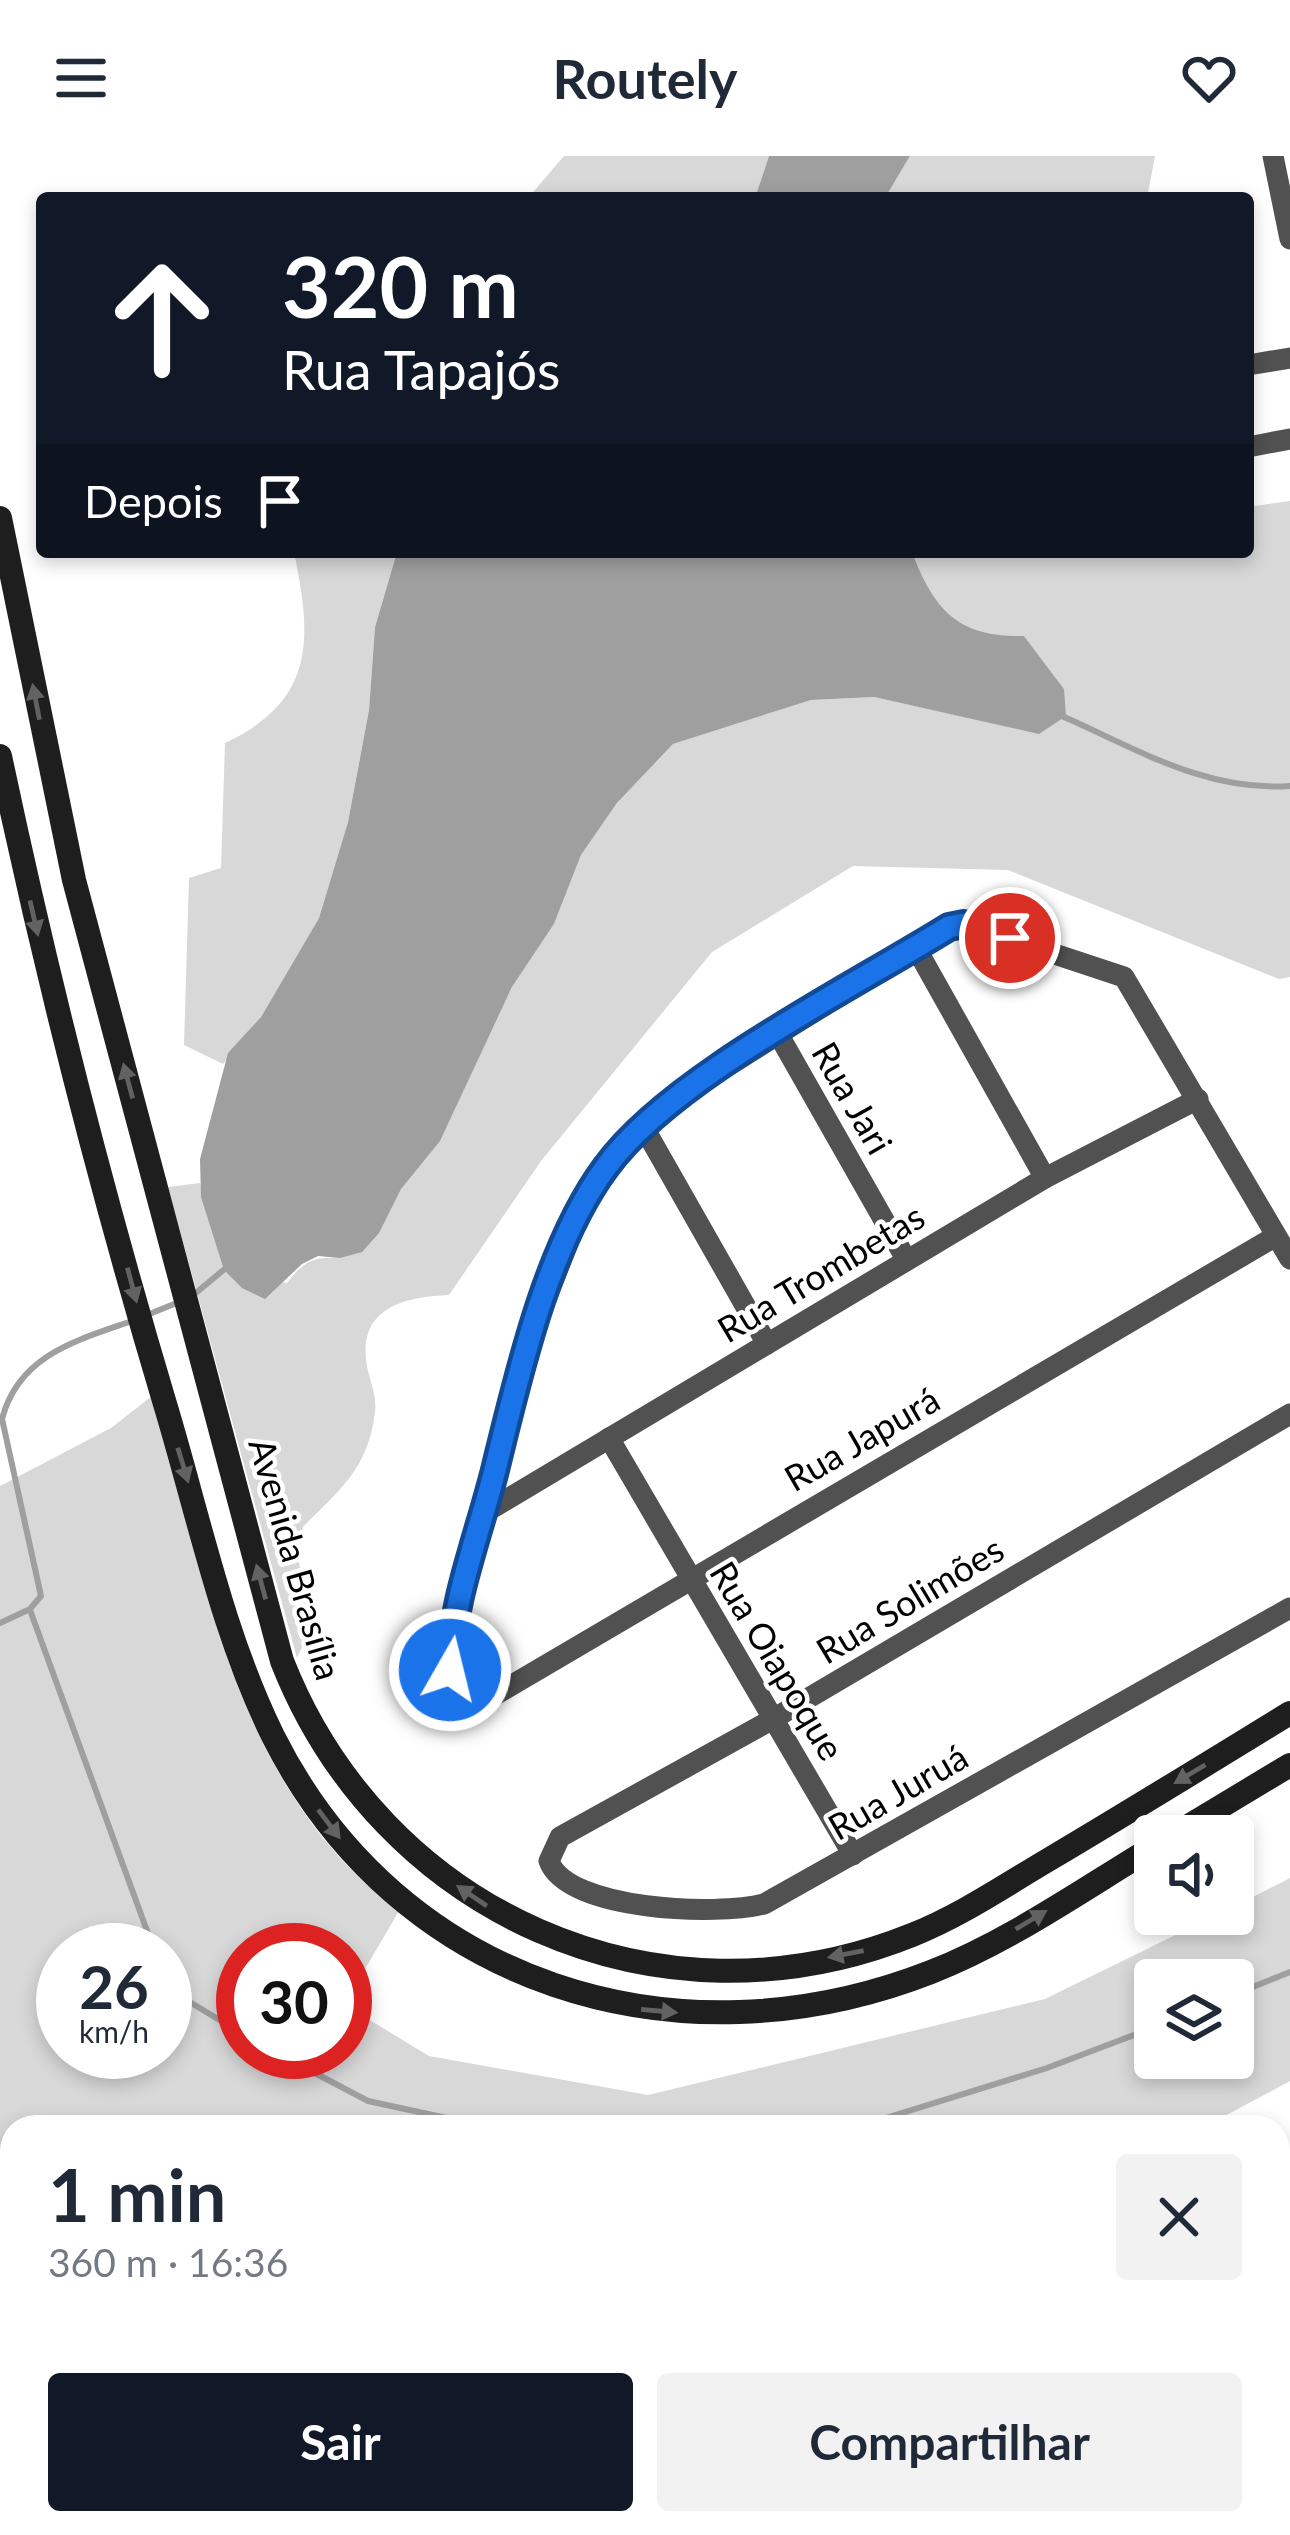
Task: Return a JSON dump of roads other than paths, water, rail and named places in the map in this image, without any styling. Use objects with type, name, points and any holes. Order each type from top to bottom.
[{"type":"street","points":[[1273,156],[1290,239]]},
{"type":"street","points":[[1254,364],[1290,358]]},
{"type":"street","points":[[1254,446],[1290,439]]},
{"type":"street","name":"Avenida Brasília","points":[[0,518],[74,880],[282,1661],[316,1736],[372,1813],[415,1852],[506,1918],[561,1943],[622,1960],[687,1969],[793,1963],[866,1951],[964,1909],[1290,1713]]},
{"type":"street","name":"Avenida Brasília","points":[[0,756],[5,804],[72,1077],[242,1658],[272,1734],[301,1787],[340,1838],[406,1901],[500,1963],[554,1989],[637,2009],[698,2014],[822,2005],[876,1991],[980,1950],[1134,1858]]},
{"type":"street","points":[[484,1514],[507,1418],[570,1230],[607,1164],[643,1126],[777,1032],[964,924],[1112,969],[1132,985],[1290,1259]]},
{"type":"street","points":[[916,948],[1045,1178]]},
{"type":"street","name":"Rua Jari","points":[[777,1032],[906,1259]]},
{"type":"street","name":"Rua Trombetas","points":[[484,1514],[1045,1178],[1198,1099]]},
{"type":"street","points":[[643,1126],[766,1344]]},
{"type":"street","name":"Rua Japurá","points":[[484,1514],[453,1633],[450,1670],[462,1703],[483,1702],[1276,1236]]},
{"type":"street","name":"Rua Solimões","points":[[560,1837],[773,1719],[1290,1414]]},
{"type":"street","name":"Rua Oiapoque","points":[[609,1438],[853,1855]]},
{"type":"street","name":"Rua Juruá","points":[[560,1837],[549,1861],[568,1885],[636,1903],[722,1912],[764,1904],[1290,1608]]},
{"type":"street","points":[[1207,1815],[1290,1765]]},
{"type":"waterway","points":[[1062,716],[1201,775],[1259,786],[1290,786]]},
{"type":"waterway","points":[[191,1297],[227,1267]]},
{"type":"waterway","points":[[147,1315],[179,1302]]},
{"type":"waterway","points":[[0,1623],[30,1609],[41,1596],[2,1419],[10,1397],[22,1379],[54,1353],[135,1320]]},
{"type":"waterway","points":[[30,1610],[144,1923]]},
{"type":"waterway","points":[[1254,1987],[1290,1972]]},
{"type":"waterway","points":[[192,2003],[216,2018]]},
{"type":"waterway","points":[[896,2115],[1047,2068],[1134,2035]]},
{"type":"waterway","points":[[326,2079],[368,2101],[433,2115]]}]
